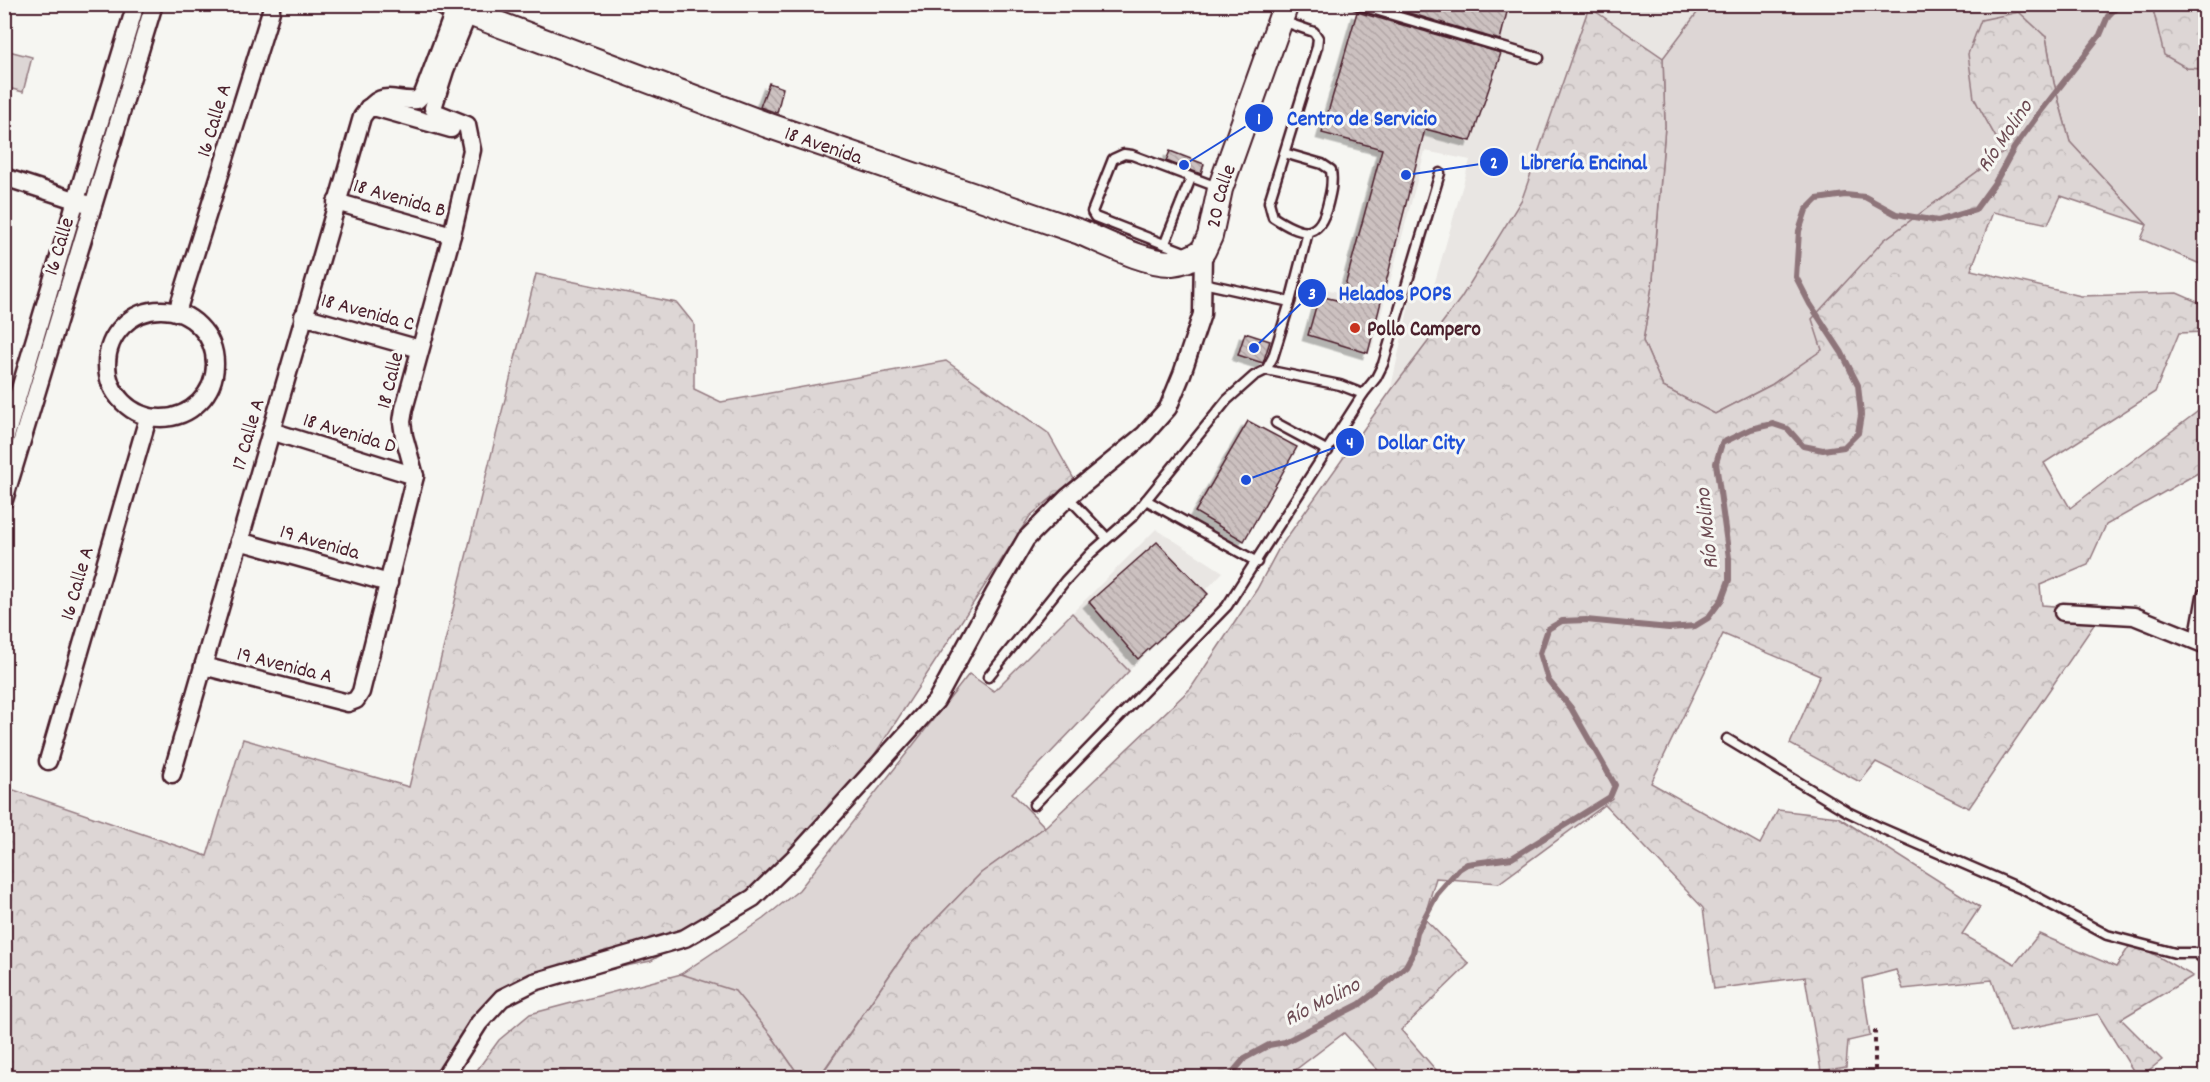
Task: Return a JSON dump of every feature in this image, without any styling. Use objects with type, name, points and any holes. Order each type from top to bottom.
[{"type":"street","name":"16 Calle","points":[[4,500],[15,415],[76,200],[136,4]]},
{"type":"street","name":"16 Calle","points":[[4,443],[93,207],[154,4]]},
{"type":"street","name":"16 Calle A","points":[[177,312],[273,7]]},
{"type":"street","points":[[368,108],[382,98],[417,100],[423,94],[456,9]]},
{"type":"street","points":[[456,9],[445,70],[433,108],[438,113],[467,125],[471,138]]},
{"type":"street","name":"18 Avenida","points":[[456,9],[767,124],[1080,232],[1130,253],[1172,263],[1199,254]]},
{"type":"street","name":"20 Calle","points":[[1199,254],[1210,236],[1220,189],[1283,13]]},
{"type":"street","points":[[368,108],[420,118],[461,132],[471,138]]},
{"type":"street","name":"17 Calle A","points":[[172,774],[336,202],[362,117],[368,108]]},
{"type":"street","name":"18 Calle","points":[[356,700],[361,692],[415,476],[402,422],[452,235],[472,150],[471,138]]},
{"type":"street","points":[[4,177],[93,207]]},
{"type":"street","name":"18 Avenida B","points":[[336,202],[452,235]]},
{"type":"street","points":[[444,1077],[479,1023],[502,998],[534,982],[685,938],[753,898],[797,855],[936,701],[1026,539],[1068,497],[1144,435],[1168,408],[1202,314],[1203,282],[1199,254]]},
{"type":"street","points":[[155,310],[177,312],[198,324],[211,343],[215,367],[209,390],[194,408],[172,418],[148,418],[128,408],[114,392],[107,372],[108,350],[118,330],[135,316],[155,310]]},
{"type":"street","name":"18 Avenida C","points":[[303,316],[420,349]]},
{"type":"street","name":"16 Calle A","points":[[48,761],[148,418]]},
{"type":"street","name":"18 Avenida D","points":[[271,431],[415,476]]},
{"type":"street","name":"19 Avenida","points":[[239,541],[389,584]]},
{"type":"street","points":[[2063,612],[2134,616],[2202,643],[2205,596]]},
{"type":"street","name":"19 Avenida A","points":[[203,666],[348,703],[356,700]]},
{"type":"lane","points":[[1355,4],[1539,58]]},
{"type":"lane","points":[[1283,13],[1314,32],[1318,38],[1269,202],[1273,217],[1286,226],[1308,232],[1317,229],[1322,222],[1333,182],[1331,170],[1322,164],[1284,153]]},
{"type":"lane","points":[[1199,254],[1095,216],[1092,212],[1113,159],[1124,154],[1132,155],[1220,189]]},
{"type":"lane","points":[[1034,805],[1227,606],[1363,394],[1376,378],[1383,364],[1440,174]]},
{"type":"lane","points":[[1165,243],[1191,178]]},
{"type":"lane","points":[[988,677],[1065,581],[1107,538],[1133,516],[1227,400],[1254,376],[1266,370],[1274,357],[1308,232]]},
{"type":"lane","points":[[1203,282],[1290,302]]},
{"type":"lane","points":[[1266,370],[1340,386],[1363,394]]},
{"type":"lane","points":[[1276,423],[1328,450]]},
{"type":"lane","points":[[1068,497],[1107,538]]},
{"type":"lane","points":[[1146,500],[1257,562]]},
{"type":"lane","points":[[1726,739],[1848,812],[2024,890],[2107,934],[2175,953],[2196,953],[2205,961]]},
{"type":"path","points":[[1875,1030],[1875,1077]]},
{"type":"shaded area","points":[[1319,5],[1703,5],[1663,58],[1589,7],[1522,199],[1461,298],[1390,392],[1411,296],[1430,299],[1470,160],[1425,151],[1372,348],[1313,331],[1326,289],[1341,293],[1377,155],[1324,132],[1358,13]]},
{"type":"shaded area","points":[[1156,529],[1223,572],[1129,671],[1072,613]]},
{"type":"green space","points":[[1703,5],[2152,5],[2165,55],[2187,68],[2205,69],[2205,266],[2141,239],[2147,225],[2070,142],[2054,83],[2046,37],[1974,98],[2004,152],[1884,240],[1823,350],[1771,385],[1715,414],[1663,387],[1643,341],[1653,279],[1665,126],[1663,58]]},
{"type":"green space","points":[[2152,5],[2205,5],[2205,69],[2187,68],[2164,55]]},
{"type":"green space","points":[[1589,7],[1663,58],[1665,126],[1653,279],[1643,341],[1663,387],[1715,414],[1771,385],[1822,350],[1812,319],[1884,240],[2004,152],[1974,98],[1968,54],[1981,20],[2019,12],[2046,37],[2054,83],[2070,142],[2147,225],[2061,196],[2048,224],[1993,212],[1971,270],[2081,296],[2177,293],[2200,303],[2205,314],[2205,332],[2179,333],[2155,392],[2044,463],[2070,508],[2205,406],[2205,469],[2106,525],[2088,565],[2040,585],[2042,605],[2104,610],[1969,808],[1876,762],[1860,782],[1790,744],[1820,675],[1723,634],[1651,783],[1760,844],[1778,810],[1838,817],[1980,907],[1962,934],[2015,964],[2039,934],[2116,967],[2132,942],[2193,976],[2121,1019],[2162,1060],[2137,1077],[2098,1014],[2010,1032],[1992,980],[1903,989],[1896,970],[1862,979],[1870,1036],[1848,1041],[1846,1067],[1821,1071],[1805,977],[1714,989],[1703,908],[1605,805],[1499,883],[1436,878],[1424,918],[1469,964],[1401,1030],[1442,1077],[1384,1077],[1344,1033],[1286,1077],[819,1078],[909,947],[981,873],[1045,827],[1191,688],[1257,589],[1278,550],[1390,392],[1461,298],[1522,199]]},
{"type":"green space","points":[[5,50],[32,57],[23,92],[5,87]]},
{"type":"green space","points":[[536,274],[677,303],[694,324],[694,389],[721,402],[946,361],[1048,433],[1074,479],[1030,516],[841,806],[745,904],[651,961],[533,984],[475,1019],[435,1077],[5,1078],[5,787],[207,856],[243,739],[409,787]]},
{"type":"green space","points":[[1072,613],[1129,671],[1012,793],[1045,827],[981,873],[909,947],[819,1077],[800,1077],[771,1035],[681,974],[763,919],[799,890],[969,674],[994,691]]},
{"type":"green space","points":[[681,974],[735,991],[771,1035],[800,1077],[472,1077],[499,1040],[530,1014]]},
{"type":"building","points":[[1379,4],[1509,4],[1500,40]]},
{"type":"building","points":[[1357,12],[1501,53],[1471,141],[1425,129],[1368,353],[1308,335],[1319,296],[1341,301],[1382,149],[1322,133]]},
{"type":"building","points":[[769,83],[783,88],[777,113],[760,107]]},
{"type":"building","points":[[1170,151],[1204,164],[1201,174],[1166,161]]},
{"type":"building","points":[[1245,333],[1270,341],[1263,363],[1238,355]]},
{"type":"building","points":[[1248,421],[1297,447],[1244,541],[1195,512]]},
{"type":"building","points":[[1157,542],[1208,594],[1138,659],[1089,602]]},
{"type":"waterway","name":"Río Molino","points":[[1228,1078],[1245,1058],[1269,1045],[1285,1042],[1360,1004],[1406,966],[1413,953],[1417,932],[1437,894],[1459,869],[1467,864],[1512,858],[1610,797],[1615,785],[1571,708],[1548,680],[1540,653],[1548,629],[1562,621],[1586,620],[1669,628],[1695,626],[1708,618],[1722,599],[1729,580],[1729,558],[1716,463],[1722,443],[1751,429],[1773,424],[1788,429],[1803,446],[1823,450],[1844,447],[1858,433],[1861,415],[1858,385],[1842,353],[1810,304],[1796,277],[1799,231],[1806,210],[1817,199],[1845,195],[1865,197],[1896,214],[1938,221],[1975,210],[1996,181],[2014,148],[2100,35],[2108,16],[2120,4]]},
{"type":"place","name":"Centro de Servicio","points":[[1184,165]]},
{"type":"place","name":"Librería Encinal","points":[[1406,175]]},
{"type":"place","name":"Pollo Campero","points":[[1355,328]]},
{"type":"place","name":"Helados POPS","points":[[1254,348]]},
{"type":"place","name":"Dollar City","points":[[1246,480]]}]
